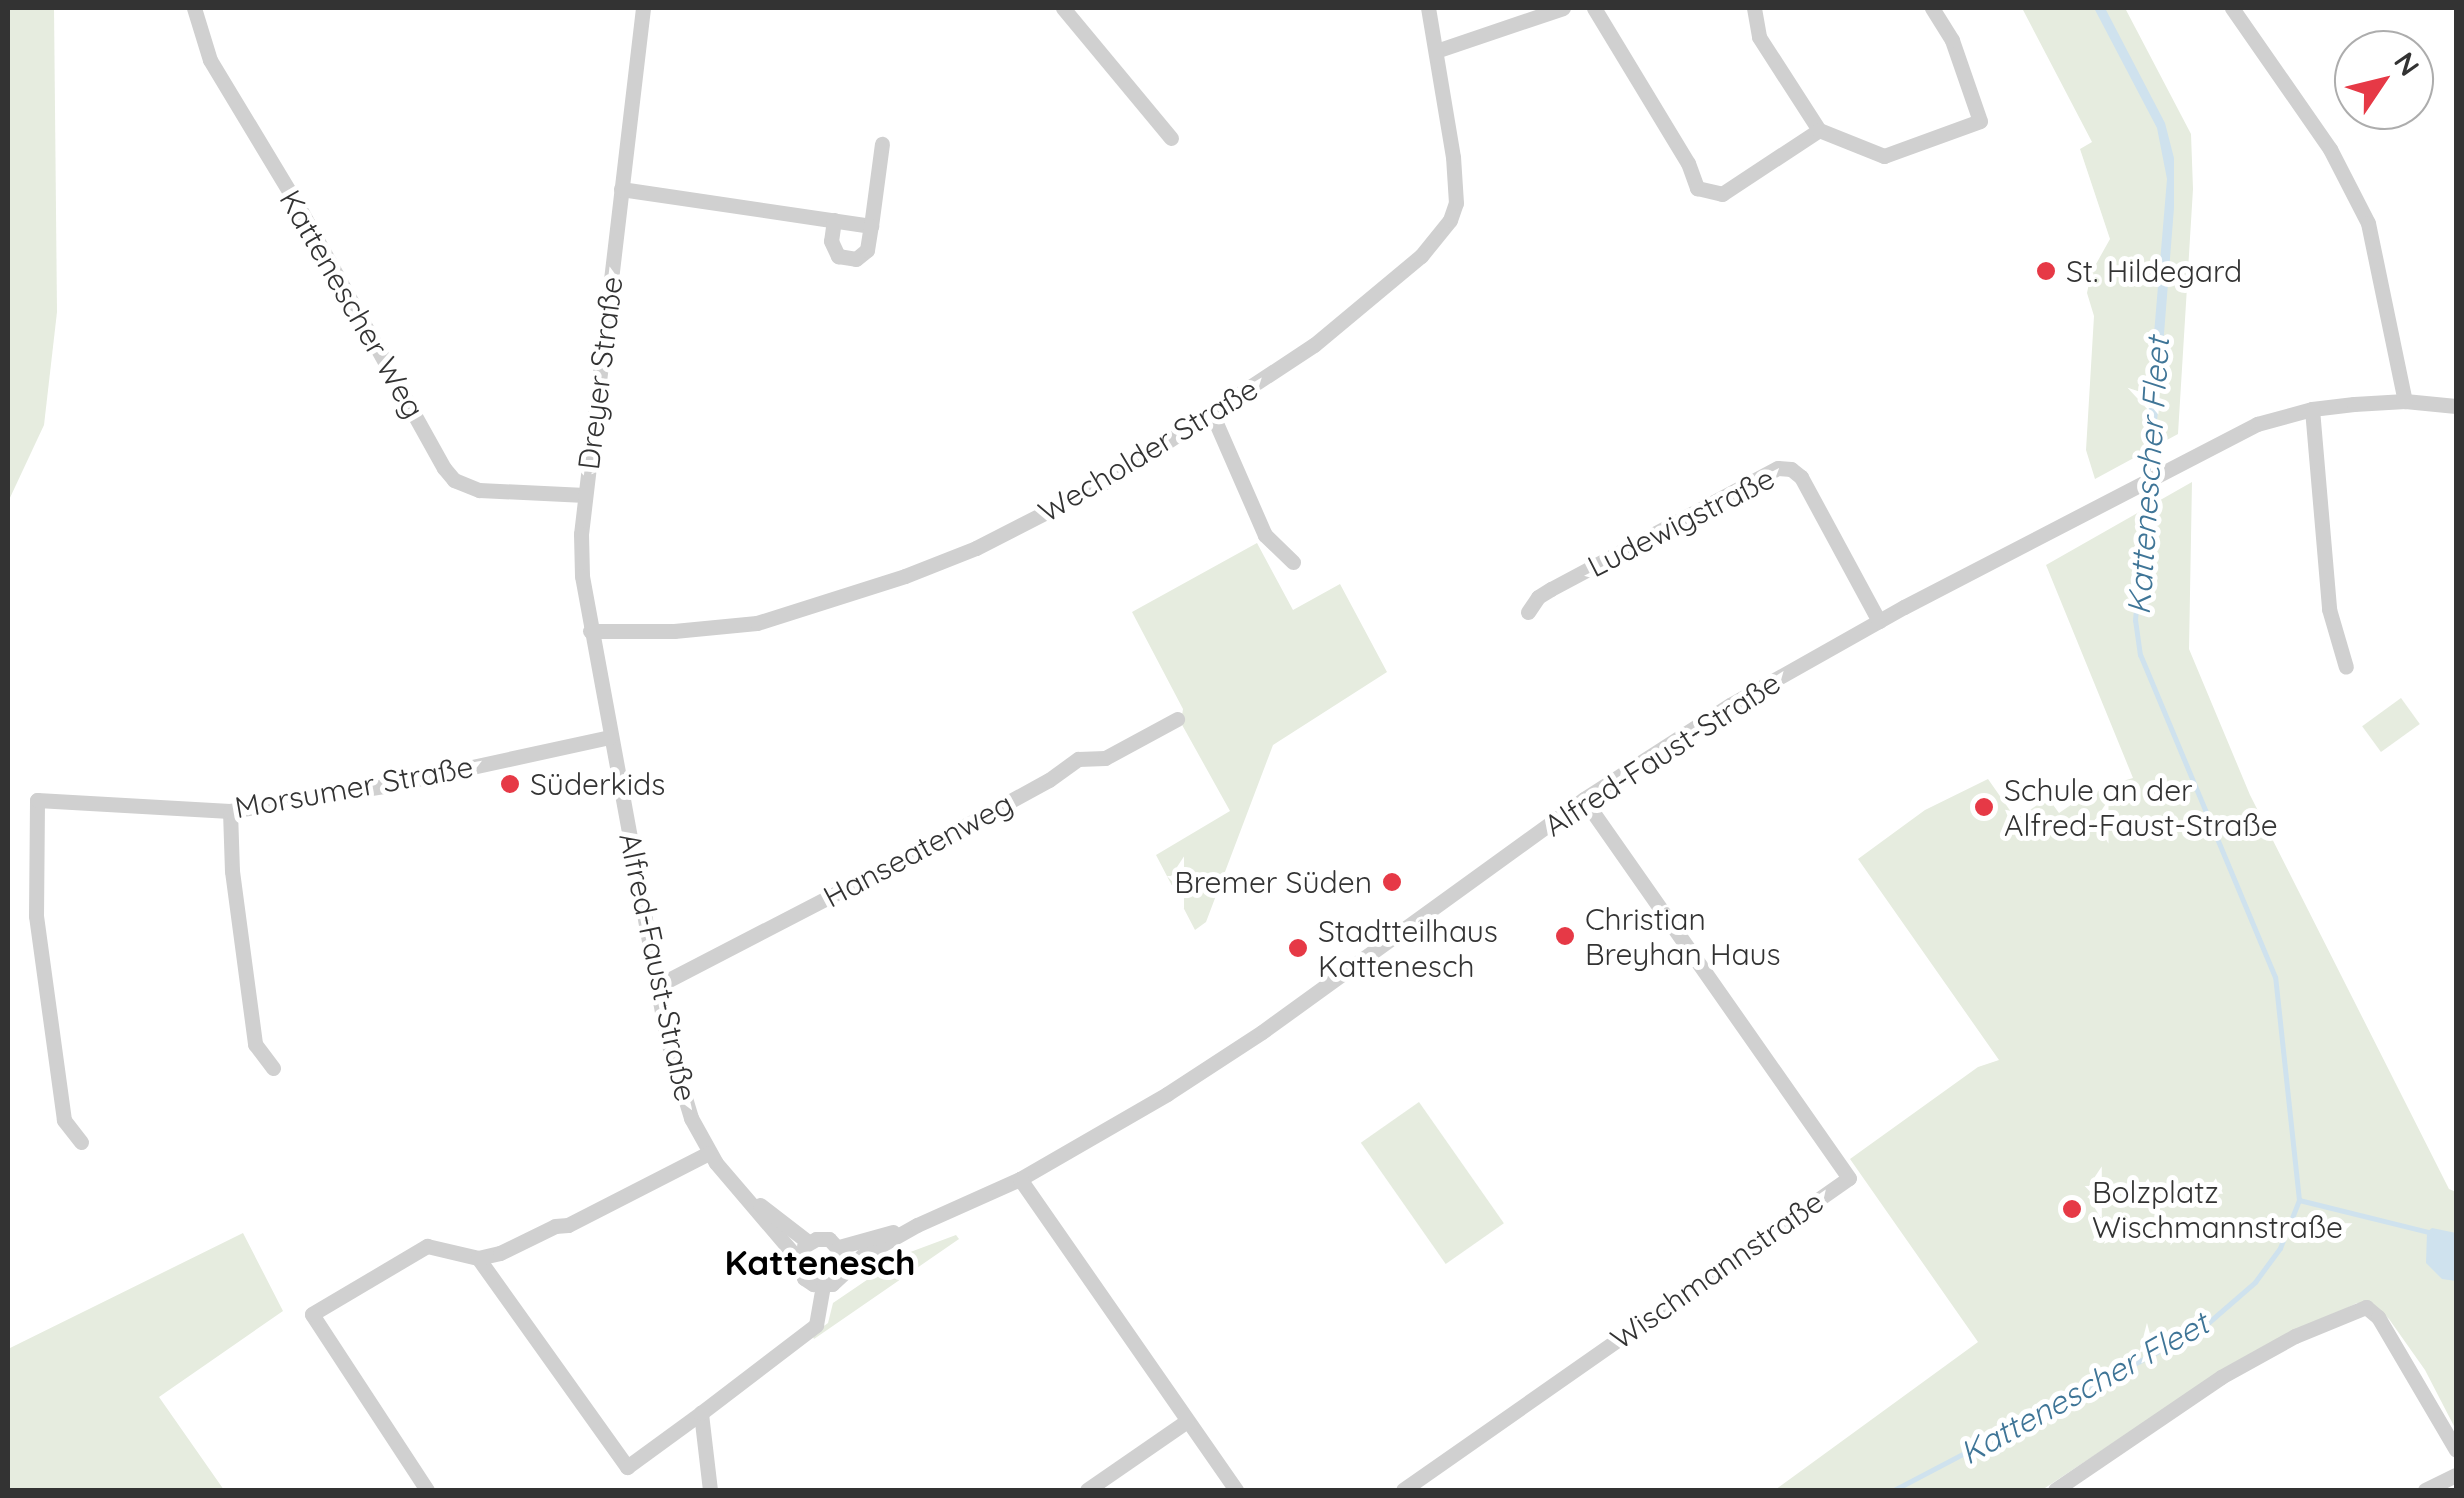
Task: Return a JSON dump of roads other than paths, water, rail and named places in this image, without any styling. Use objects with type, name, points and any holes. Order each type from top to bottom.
[{"type":"street","name":"Kattenescher Weg","points":[[194,8],[210,60],[454,480],[504,494],[586,494]]},
{"type":"street","name":"Dreyer Straße","points":[[610,737],[582,576],[586,494],[643,8]]},
{"type":"street","points":[[1063,8],[1171,138]]},
{"type":"street","name":"Wecholder Straße","points":[[590,631],[757,623],[838,601],[976,548],[1039,517],[1213,416],[1376,296],[1420,256],[1450,220],[1456,188],[1428,8]]},
{"type":"street","points":[[1436,51],[1564,8]]},
{"type":"street","points":[[1594,8],[1688,162],[1698,188],[1722,194],[1819,130]]},
{"type":"street","points":[[1754,8],[1758,38],[1819,130],[1884,156],[1980,121],[1952,40],[1932,8]]},
{"type":"street","points":[[2232,8],[2330,149],[2368,224],[2405,401]]},
{"type":"street","points":[[834,220],[831,241],[838,256],[856,259],[867,250],[882,144]]},
{"type":"street","points":[[621,189],[871,226]]},
{"type":"street","name":"Alfred-Faust-Straße","points":[[610,737],[657,986],[697,1136],[798,1259],[804,1278],[823,1286],[917,1225],[1020,1179],[1248,1041],[1584,800],[1730,705],[1878,621],[2258,424],[2312,409],[2405,401],[2456,406]]},
{"type":"street","points":[[2312,409],[2330,609],[2346,667]]},
{"type":"street","points":[[1213,416],[1265,535],[1293,562]]},
{"type":"street","name":"Ludewigstraße","points":[[1528,612],[1538,596],[1551,588],[1778,468],[1791,469],[1801,477],[1878,621]]},
{"type":"street","name":"Hanseatenweg","points":[[657,986],[948,836],[1049,780],[1078,758],[1105,758],[1177,718]]},
{"type":"street","name":"Morsumer Straße","points":[[80,1142],[64,1120],[36,916],[37,800],[230,811],[385,786],[610,737]]},
{"type":"street","name":"Wischmannstraße","points":[[1404,1490],[1848,1178],[1584,800]]},
{"type":"street","points":[[230,811],[232,871],[256,1044],[273,1068]]},
{"type":"street","points":[[427,1490],[312,1314],[427,1246],[478,1258],[500,1253],[555,1226],[568,1225],[709,1153]]},
{"type":"street","points":[[1020,1179],[1236,1490]]},
{"type":"street","name":"Alfred-Faust-Straße","points":[[735,1184],[808,1242],[829,1239],[839,1246],[917,1225]]},
{"type":"street","points":[[798,1259],[808,1242]]},
{"type":"street","points":[[839,1246],[844,1271]]},
{"type":"street","points":[[478,1258],[627,1467],[779,1358],[816,1324],[822,1313],[823,1286]]},
{"type":"street","points":[[2066,1487],[2221,1377],[2295,1336],[2366,1307],[2378,1317],[2456,1450]]},
{"type":"street","points":[[701,1413],[710,1490]]},
{"type":"street","points":[[1087,1490],[1186,1421]]},
{"type":"street","points":[[2425,1490],[2456,1475]]},
{"type":"water","points":[[2094,8],[2105,8],[2165,123],[2174,158],[2174,208],[2155,447],[2144,453],[2167,179],[2157,128]]},
{"type":"water","points":[[2432,1228],[2456,1233],[2456,1281],[2442,1279],[2426,1263],[2427,1232]]},
{"type":"waterway","name":"Kattenescher Fleet","points":[[1894,1490],[2201,1329],[2255,1282],[2280,1248],[2299,1200],[2275,977],[2140,655],[2135,620],[2150,445]]},
{"type":"waterway","points":[[2299,1200],[2432,1233]]},
{"type":"place","name":"St. Hildegard","points":[[2046,271]]},
{"type":"place","name":"Süderkids","points":[[510,784]]},
{"type":"place","name":"Schule an der Alfred-Faust-Straße","points":[[1984,807]]},
{"type":"place","name":"Bremer Süden","points":[[1392,882]]},
{"type":"place","name":"Christian Breyhan Haus","points":[[1565,936]]},
{"type":"place","name":"Stadtteilhaus Kattenesch","points":[[1298,948]]},
{"type":"place","name":"Bolzplatz Wischmannstraße","points":[[2072,1209]]},
{"type":"district","name":"Kattenesch","points":[[820,1262]]}]
